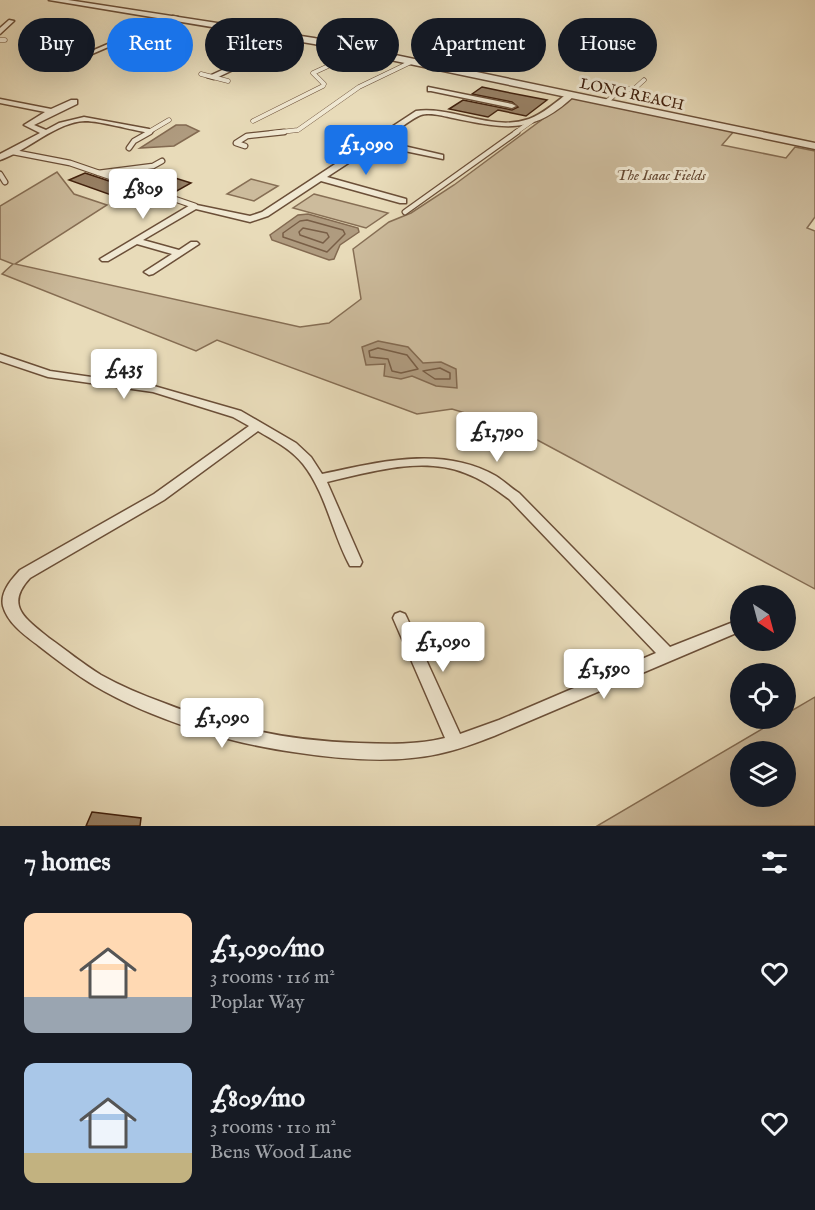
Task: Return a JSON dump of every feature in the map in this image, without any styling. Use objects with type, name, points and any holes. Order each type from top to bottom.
[{"type":"street","name":"LONG REACH","points":[[53,0],[205,22]]},
{"type":"street","points":[[95,51],[175,17]]},
{"type":"street","points":[[0,32],[11,21]]},
{"type":"street","name":"LONG REACH","points":[[399,60],[411,62]]},
{"type":"street","points":[[211,77],[222,72]]},
{"type":"street","name":"LONG REACH","points":[[459,72],[815,146]]},
{"type":"street","points":[[431,89],[512,106]]},
{"type":"street","points":[[435,111],[460,95]]},
{"type":"street","points":[[105,259],[195,206],[249,219],[259,217],[419,113],[435,111],[505,125],[532,121],[571,95]]},
{"type":"street","points":[[0,101],[52,112]]},
{"type":"street","points":[[47,133],[28,125],[74,102]]},
{"type":"street","points":[[0,157],[62,125],[84,119],[149,131]]},
{"type":"street","points":[[375,142],[440,157]]},
{"type":"street","points":[[321,178],[403,201]]},
{"type":"street","points":[[135,241],[180,253]]},
{"type":"street","points":[[148,272],[194,244]]},
{"type":"street","points":[[0,357],[48,374],[154,388],[237,414],[258,425],[292,446],[307,460],[319,479],[355,562]]},
{"type":"street","points":[[258,425],[159,497],[25,574],[16,581],[8,596],[9,610],[21,624],[97,680],[200,725],[259,740],[327,749],[400,751],[438,747],[493,730],[667,654],[730,629]]},
{"type":"street","points":[[319,479],[412,461],[462,466],[491,478],[514,496],[667,654]]},
{"type":"street","points":[[400,618],[454,742]]},
{"type":"lane","points":[[245,146],[236,143],[248,136],[298,130],[359,87],[411,62]]},
{"type":"lane","points":[[253,121],[323,86],[324,84],[313,73],[316,72]]},
{"type":"lane","points":[[201,74],[228,81]]},
{"type":"lane","points":[[606,102],[622,89],[634,89],[644,80]]},
{"type":"lane","points":[[129,148],[134,141],[169,120]]},
{"type":"lane","points":[[405,212],[532,121]]},
{"type":"lane","points":[[13,152],[70,163],[195,206]]},
{"type":"lane","points":[[95,173],[153,166],[162,161]]},
{"type":"lane","points":[[0,174],[5,182]]},
{"type":"green space","name":"The Isaac Fields","points":[[571,95],[735,130],[722,145],[786,158],[795,147],[815,151],[815,217],[807,228],[815,231],[815,589],[515,428],[452,409],[417,414],[217,340],[196,351],[2,274],[13,264],[0,259],[0,206],[57,172],[74,194],[107,205],[15,264],[300,327],[329,323],[361,299],[353,249],[389,222],[411,213],[454,185],[571,98]]},
{"type":"green space","points":[[251,179],[278,186],[254,201],[227,194]]},
{"type":"green space","points":[[314,194],[388,213],[366,228],[293,208]]},
{"type":"green space","points":[[815,697],[815,826],[597,826],[730,748],[730,807],[796,807],[796,741],[742,741],[762,729],[796,729],[796,708]]},
{"type":"water","points":[[176,125],[186,125],[199,131],[174,146],[140,148]]},
{"type":"water","points":[[308,214],[358,228],[359,232],[340,245],[334,259],[329,260],[272,240],[270,235],[298,215]]},
{"type":"water","points":[[378,341],[408,347],[423,363],[441,362],[456,369],[457,388],[436,386],[412,376],[401,379],[384,376],[385,364],[366,365],[362,347]]},
{"type":"building","points":[[482,87],[547,100],[526,116],[498,110],[488,117],[449,109],[463,100],[512,110],[518,107],[512,102],[472,94]]},
{"type":"building","points":[[144,172],[155,175],[141,183],[118,175]]},
{"type":"building","points":[[85,173],[130,188],[114,196],[69,180]]},
{"type":"building","points":[[166,176],[191,183],[175,192],[150,183]]},
{"type":"building","points":[[92,812],[141,818],[140,826],[86,826]]}]
